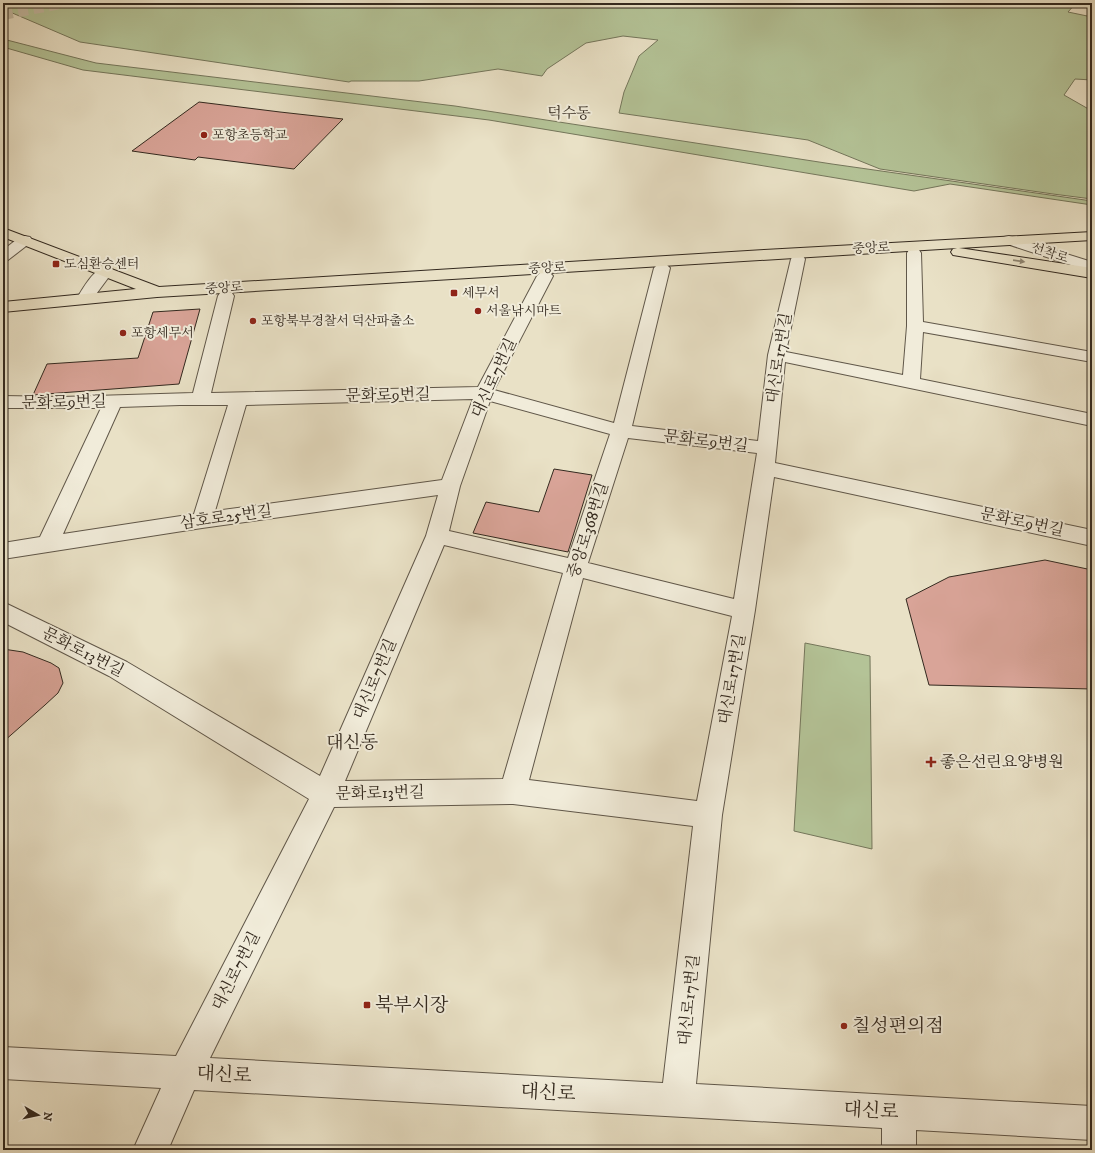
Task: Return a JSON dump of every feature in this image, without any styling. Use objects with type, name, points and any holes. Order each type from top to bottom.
[{"type":"main road","points":[[3,232],[106,271],[161,296]]},
{"type":"main road","name":"중앙로","points":[[3,311],[161,296],[1009,240],[1092,236]]},
{"type":"main road","name":"중앙로","points":[[3,307],[85,298],[226,296],[798,259],[1092,244]]},
{"type":"main road","points":[[953,251],[1092,273]]},
{"type":"street","points":[[3,257],[26,240]]},
{"type":"street","name":"선착로","points":[[1009,240],[1092,267]]},
{"type":"street","points":[[911,383],[915,326],[914,253]]},
{"type":"street","name":"대신로17번길","points":[[678,1100],[708,815],[744,610],[766,458],[777,355],[798,259]]},
{"type":"street","name":"중앙로368번길","points":[[513,791],[575,568],[621,431],[662,268]]},
{"type":"street","points":[[85,298],[106,271]]},
{"type":"street","name":"대신로7번길","points":[[150,1150],[185,1073],[326,794],[437,536],[450,486],[484,393],[545,276]]},
{"type":"street","points":[[201,398],[226,296]]},
{"type":"street","points":[[915,326],[1092,357]]},
{"type":"street","points":[[777,355],[1092,420]]},
{"type":"street","name":"문화로9번길","points":[[6,407],[201,398],[239,399],[484,393],[621,431],[766,458],[1092,538]]},
{"type":"street","points":[[202,520],[239,399]]},
{"type":"street","points":[[47,545],[113,402]]},
{"type":"street","name":"삼호로25번길","points":[[3,551],[202,520],[450,486]]},
{"type":"street","points":[[437,536],[575,568],[744,610]]},
{"type":"street","name":"문화로13번길","points":[[3,611],[118,669],[326,794],[513,791],[708,815]]},
{"type":"street","name":"대신로","points":[[3,1063],[1092,1123]]},
{"type":"street","points":[[899,1113],[899,1150]]},
{"type":"green space","points":[[3,3],[256,3],[326,7],[360,3],[1076,3],[1068,12],[1092,17],[1092,80],[1075,79],[1064,95],[1092,111],[1092,199],[880,169],[808,140],[619,113],[624,92],[639,56],[658,40],[623,36],[586,43],[547,69],[542,76],[498,69],[419,81],[349,82],[80,42],[3,9]]},
{"type":"green space","points":[[3,39],[96,63],[455,106],[832,164],[1092,201],[1092,205],[950,184],[914,191],[489,120],[83,70],[3,47]]},
{"type":"green space","points":[[805,643],[870,656],[872,849],[794,831]]},
{"type":"building","points":[[199,102],[343,119],[294,169],[198,157],[195,160],[132,151]]},
{"type":"building","name":"포항세무서","points":[[200,309],[179,384],[33,395],[47,364],[138,358],[153,312]]},
{"type":"building","points":[[554,469],[592,475],[568,552],[473,533],[486,502],[539,512]]},
{"type":"building","points":[[1045,560],[1092,570],[1092,689],[929,685],[906,599],[949,577]]},
{"type":"building","points":[[3,649],[23,652],[51,663],[59,668],[63,683],[58,693],[3,742]]},
{"type":"tunnel","points":[[3,15],[66,3]]},
{"type":"place","name":"포항초등학교","points":[[204,135]]},
{"type":"place","name":"도심환승센터","points":[[56,264]]},
{"type":"place","name":"세무서","points":[[454,293]]},
{"type":"place","name":"서울낚시마트","points":[[478,311]]},
{"type":"place","name":"포항북부경찰서 덕산파출소","points":[[253,321]]},
{"type":"place","name":"포항세무서","points":[[123,333]]},
{"type":"place","name":"좋은선린요양병원","points":[[931,762]]},
{"type":"place","name":"북부시장","points":[[367,1005]]},
{"type":"place","name":"칠성편의점","points":[[844,1026]]},
{"type":"district","name":"덕수동","points":[[569,113]]},
{"type":"district","name":"대신동","points":[[352,743]]}]
